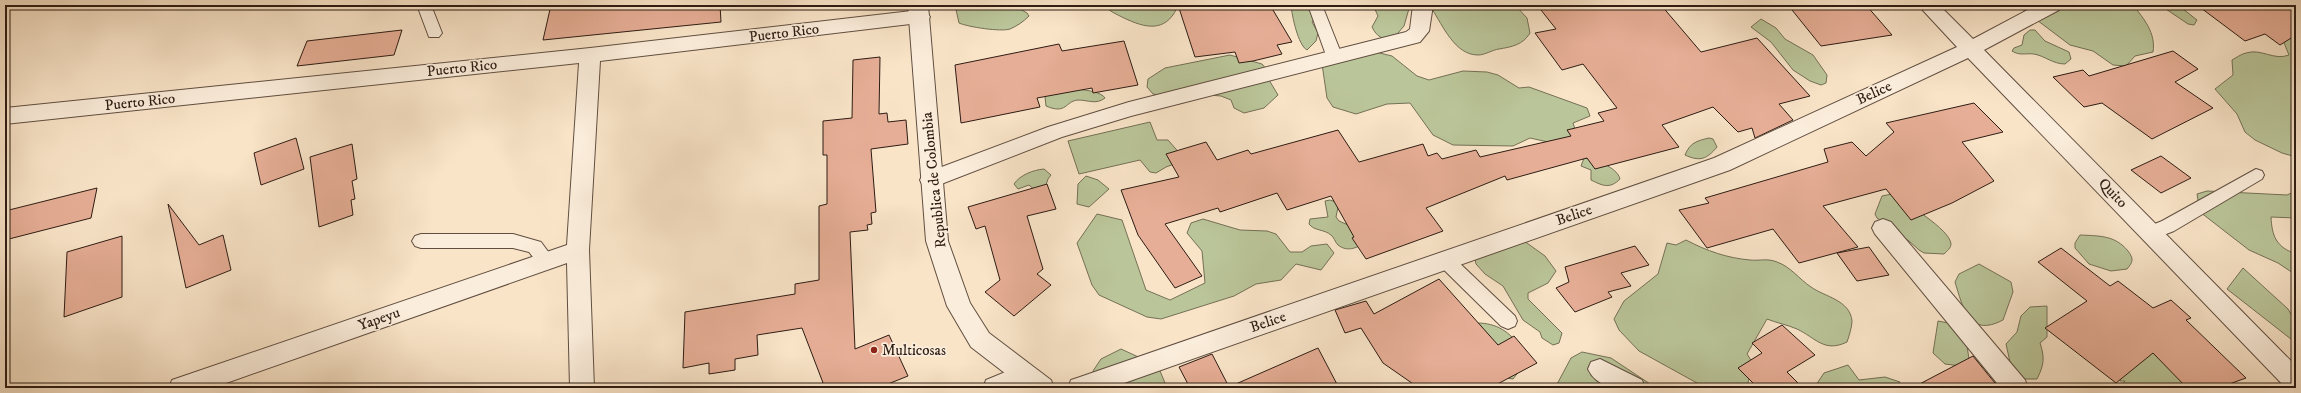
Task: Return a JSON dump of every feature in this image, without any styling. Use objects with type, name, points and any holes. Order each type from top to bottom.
[{"type":"street","points":[[931,180],[1055,132],[1129,109],[1335,58],[1413,36],[1418,31],[1423,5]]},
{"type":"street","name":"Quito","points":[[1928,5],[2296,382]]},
{"type":"street","name":"Belice","points":[[1080,388],[1722,164],[1971,48],[2052,5]]},
{"type":"street","name":"Puerto Rico","points":[[5,116],[590,55],[919,11]]},
{"type":"street","name":"Republica de Colombia","points":[[919,11],[931,180],[937,241],[959,306],[980,340],[1033,382]]},
{"type":"street","points":[[582,388],[578,250],[590,55]]},
{"type":"street","points":[[1883,228],[2016,388]]},
{"type":"street","name":"Yapeyu","points":[[181,388],[578,250]]},
{"type":"street","points":[[1600,369],[1633,388]]},
{"type":"street","points":[[995,388],[1033,382]]},
{"type":"lane","points":[[424,5],[434,33]]},
{"type":"lane","points":[[1315,5],[1335,58]]},
{"type":"lane","points":[[2151,233],[2168,226],[2256,175]]},
{"type":"lane","points":[[421,241],[512,241],[535,247],[546,261]]},
{"type":"lane","points":[[1445,260],[1508,321]]},
{"type":"green space","points":[[955,5],[975,5],[981,9],[997,5],[1007,9],[1018,8],[1027,13],[1029,16],[1020,24],[1010,29],[984,29],[959,23]]},
{"type":"green space","points":[[1103,5],[1174,5],[1177,8],[1167,22],[1160,25],[1147,26],[1113,12]]},
{"type":"green space","points":[[1291,5],[1315,5],[1319,13],[1312,22],[1318,33],[1316,41],[1307,50],[1298,36]]},
{"type":"green space","points":[[1373,5],[1410,5],[1404,26],[1392,40],[1380,37],[1372,27],[1378,16]]},
{"type":"green space","points":[[1431,5],[1515,5],[1527,18],[1530,33],[1520,43],[1512,46],[1481,55],[1470,54],[1456,45],[1450,38]]},
{"type":"green space","points":[[2017,5],[2133,5],[2151,32],[2153,39],[2153,52],[2135,56],[2126,66],[2113,65],[2093,51],[2070,45]]},
{"type":"green space","points":[[2160,5],[2178,5],[2197,20],[2194,25],[2188,24]]},
{"type":"green space","points":[[1761,19],[1776,28],[1785,39],[1813,55],[1827,75],[1826,83],[1821,85],[1810,81],[1793,70],[1771,42],[1751,27]]},
{"type":"green space","points":[[2030,30],[2035,30],[2045,41],[2069,52],[2071,59],[2065,64],[2061,64],[2038,55],[2020,54],[2012,51],[2014,48],[2022,45],[2024,35]]},
{"type":"green space","points":[[2296,32],[2296,157],[2282,153],[2255,140],[2245,132],[2237,114],[2215,89],[2233,75],[2232,60],[2242,54],[2257,52],[2278,57],[2289,55],[2280,33]]},
{"type":"green space","points":[[1359,48],[1392,56],[1417,76],[1429,80],[1463,71],[1487,72],[1498,75],[1519,88],[1529,87],[1587,108],[1590,116],[1573,123],[1576,132],[1566,146],[1530,138],[1513,146],[1453,145],[1433,135],[1410,103],[1387,104],[1356,114],[1333,107],[1327,98],[1322,64]]},
{"type":"green space","points":[[1230,55],[1262,64],[1269,72],[1269,80],[1278,95],[1264,108],[1244,113],[1234,108],[1231,100],[1221,96],[1185,93],[1175,98],[1153,94],[1147,87],[1148,79],[1165,68]]},
{"type":"green space","points":[[1044,88],[1086,90],[1101,94],[1105,98],[1095,102],[1078,100],[1058,109],[1046,106]]},
{"type":"green space","points":[[1150,122],[1157,140],[1168,140],[1182,156],[1177,163],[1156,173],[1150,172],[1140,160],[1079,174],[1068,141]]},
{"type":"green space","points":[[1709,138],[1713,139],[1717,147],[1706,157],[1699,159],[1685,155],[1691,145],[1700,140]]},
{"type":"green space","points":[[1584,158],[1600,162],[1615,171],[1620,179],[1613,184],[1606,186],[1591,180],[1591,170],[1581,166]]},
{"type":"green space","points":[[1044,169],[1051,175],[1046,185],[1037,192],[1029,185],[1018,189],[1014,184],[1027,174],[1036,170]]},
{"type":"green space","points":[[1086,176],[1098,180],[1109,189],[1089,207],[1077,204],[1078,184]]},
{"type":"green space","points":[[2207,191],[2287,195],[2296,191],[2296,218],[2271,217],[2276,240],[2284,248],[2296,254],[2296,275],[2278,263],[2249,250],[2200,212],[2197,194]]},
{"type":"green space","points":[[1892,194],[1926,217],[1943,231],[1949,238],[1951,244],[1950,248],[1944,254],[1924,253],[1877,218],[1875,214],[1882,196]]},
{"type":"green space","points":[[1330,200],[1336,202],[1338,207],[1336,217],[1339,221],[1357,229],[1367,241],[1357,247],[1346,249],[1338,245],[1328,233],[1314,228],[1309,224],[1310,219],[1328,217],[1325,201]]},
{"type":"green space","points":[[1097,214],[1122,220],[1146,290],[1170,300],[1205,283],[1202,251],[1187,233],[1191,223],[1203,219],[1240,230],[1267,231],[1276,234],[1290,252],[1302,252],[1311,246],[1327,244],[1334,253],[1321,270],[1296,264],[1281,280],[1256,284],[1234,296],[1161,319],[1147,317],[1099,295],[1092,285],[1077,243]]},
{"type":"green space","points":[[2080,235],[2106,237],[2118,242],[2130,254],[2132,258],[2131,264],[2127,269],[2111,271],[2089,264],[2075,248],[2075,243]]},
{"type":"green space","points":[[1520,238],[1545,256],[1556,271],[1548,283],[1528,293],[1528,299],[1562,333],[1559,343],[1553,345],[1542,338],[1540,332],[1523,320],[1503,286],[1485,274],[1476,264],[1475,259]]},
{"type":"green space","points":[[1686,240],[1709,251],[1725,256],[1750,260],[1770,260],[1787,267],[1811,287],[1836,300],[1847,308],[1852,321],[1847,342],[1832,346],[1826,345],[1797,329],[1767,319],[1747,354],[1754,365],[1746,388],[1706,388],[1639,351],[1619,330],[1614,319],[1624,301],[1658,274],[1667,243],[1676,245]]},
{"type":"green space","points":[[1979,264],[2011,282],[2013,292],[2003,320],[1992,325],[1975,323],[1969,318],[1961,301],[1955,282],[1959,274]]},
{"type":"green space","points":[[2243,268],[2288,309],[2296,323],[2296,343],[2227,289]]},
{"type":"green space","points":[[2047,306],[2047,337],[2040,343],[2043,353],[2041,370],[2037,379],[2022,379],[2010,362],[2006,344],[2017,332],[2021,316],[2030,307]]},
{"type":"green space","points":[[1938,321],[1964,326],[1969,359],[1961,366],[1945,364],[1933,353]]},
{"type":"green space","points":[[1477,323],[1491,325],[1508,333],[1521,348],[1520,370],[1513,379],[1506,378]]},
{"type":"green space","points":[[2142,341],[2189,388],[2119,388],[2125,381],[2120,381],[2120,375]]},
{"type":"green space","points":[[1121,349],[1158,366],[1167,388],[1102,388],[1094,378],[1093,371],[1101,359]]},
{"type":"green space","points":[[1582,352],[1611,358],[1656,388],[1555,388],[1571,358]]},
{"type":"green space","points":[[1848,365],[1859,380],[1885,377],[1900,382],[1898,388],[1814,388],[1824,373]]},
{"type":"building","points":[[551,5],[720,5],[721,22],[543,40]]},
{"type":"building","points":[[1178,5],[1270,5],[1292,42],[1277,45],[1282,54],[1253,61],[1239,63],[1235,52],[1195,57]]},
{"type":"building","points":[[1537,5],[1661,5],[1701,52],[1757,38],[1810,96],[1779,104],[1793,120],[1755,138],[1752,128],[1738,132],[1713,107],[1662,125],[1679,147],[1595,169],[1587,158],[1507,180],[1505,176],[1426,208],[1443,231],[1366,259],[1352,238],[1354,237],[1331,196],[1287,210],[1277,193],[1220,212],[1218,208],[1165,224],[1202,276],[1175,288],[1138,235],[1121,190],[1179,177],[1166,154],[1206,142],[1217,160],[1248,150],[1251,154],[1338,130],[1359,162],[1423,144],[1428,156],[1437,153],[1442,159],[1476,150],[1480,157],[1571,136],[1567,130],[1604,121],[1598,113],[1617,108],[1583,64],[1562,70],[1535,33],[1556,29]]},
{"type":"building","points":[[1788,5],[1866,5],[1892,35],[1821,46]]},
{"type":"building","points":[[2197,5],[2296,5],[2296,35],[2280,45],[2265,34],[2245,41]]},
{"type":"building","points":[[402,30],[394,55],[297,66],[307,41]]},
{"type":"building","points":[[1124,41],[1138,85],[1093,93],[1092,88],[1037,98],[1040,107],[961,123],[955,65],[1059,44],[1062,51]]},
{"type":"building","points":[[2173,51],[2198,69],[2175,82],[2213,108],[2152,139],[2102,103],[2084,107],[2053,77],[2083,70],[2089,76]]},
{"type":"building","points":[[880,57],[879,114],[887,113],[888,122],[906,120],[908,144],[871,149],[876,212],[871,213],[872,224],[867,225],[868,230],[850,232],[855,349],[889,335],[908,376],[878,388],[825,388],[802,328],[757,335],[758,355],[735,359],[735,370],[709,374],[709,363],[683,368],[685,312],[795,294],[795,284],[819,280],[819,206],[827,204],[827,155],[823,155],[823,121],[852,118],[853,60]]},
{"type":"building","points":[[1974,103],[2003,132],[1962,142],[1994,181],[1952,203],[1911,220],[1886,189],[1823,206],[1858,247],[1799,263],[1773,229],[1707,248],[1679,210],[1709,203],[1705,198],[1828,162],[1824,149],[1852,142],[1866,156],[1894,132],[1886,123]]},
{"type":"building","points":[[296,138],[304,169],[261,185],[254,153]]},
{"type":"building","points":[[352,144],[357,179],[352,181],[355,199],[351,200],[353,215],[319,227],[310,157]]},
{"type":"building","points":[[2161,156],[2191,178],[2161,193],[2131,170]]},
{"type":"building","points":[[1047,184],[1056,209],[1027,216],[1043,269],[1037,274],[1051,285],[1014,316],[985,292],[1000,280],[985,226],[976,229],[968,207]]},
{"type":"building","points":[[97,188],[91,218],[5,240],[5,211]]},
{"type":"building","points":[[168,204],[199,245],[223,235],[231,270],[186,288]]},
{"type":"building","points":[[122,236],[122,297],[64,317],[67,252]]},
{"type":"building","points":[[1635,246],[1649,265],[1621,273],[1631,286],[1608,292],[1612,297],[1575,312],[1556,288],[1569,282],[1565,267]]},
{"type":"building","points":[[1869,247],[1889,275],[1857,281],[1837,253]]},
{"type":"building","points":[[2061,248],[2110,286],[2118,281],[2153,308],[2171,300],[2191,318],[2186,320],[2246,378],[2218,388],[2187,388],[2153,353],[2116,383],[2045,328],[2087,301],[2038,262]]},
{"type":"building","points":[[1439,279],[1498,345],[1514,336],[1537,363],[1490,388],[1419,388],[1383,363],[1361,328],[1345,333],[1335,310],[1366,301],[1374,314]]},
{"type":"building","points":[[1782,325],[1815,355],[1787,372],[1803,388],[1758,388],[1738,368],[1762,353],[1752,343]]},
{"type":"building","points":[[1318,348],[1339,388],[1190,388],[1179,367],[1212,354],[1229,387]]},
{"type":"building","points":[[1973,356],[1999,388],[1912,388]]},
{"type":"place","name":"Multicosas","points":[[874,350]]}]
